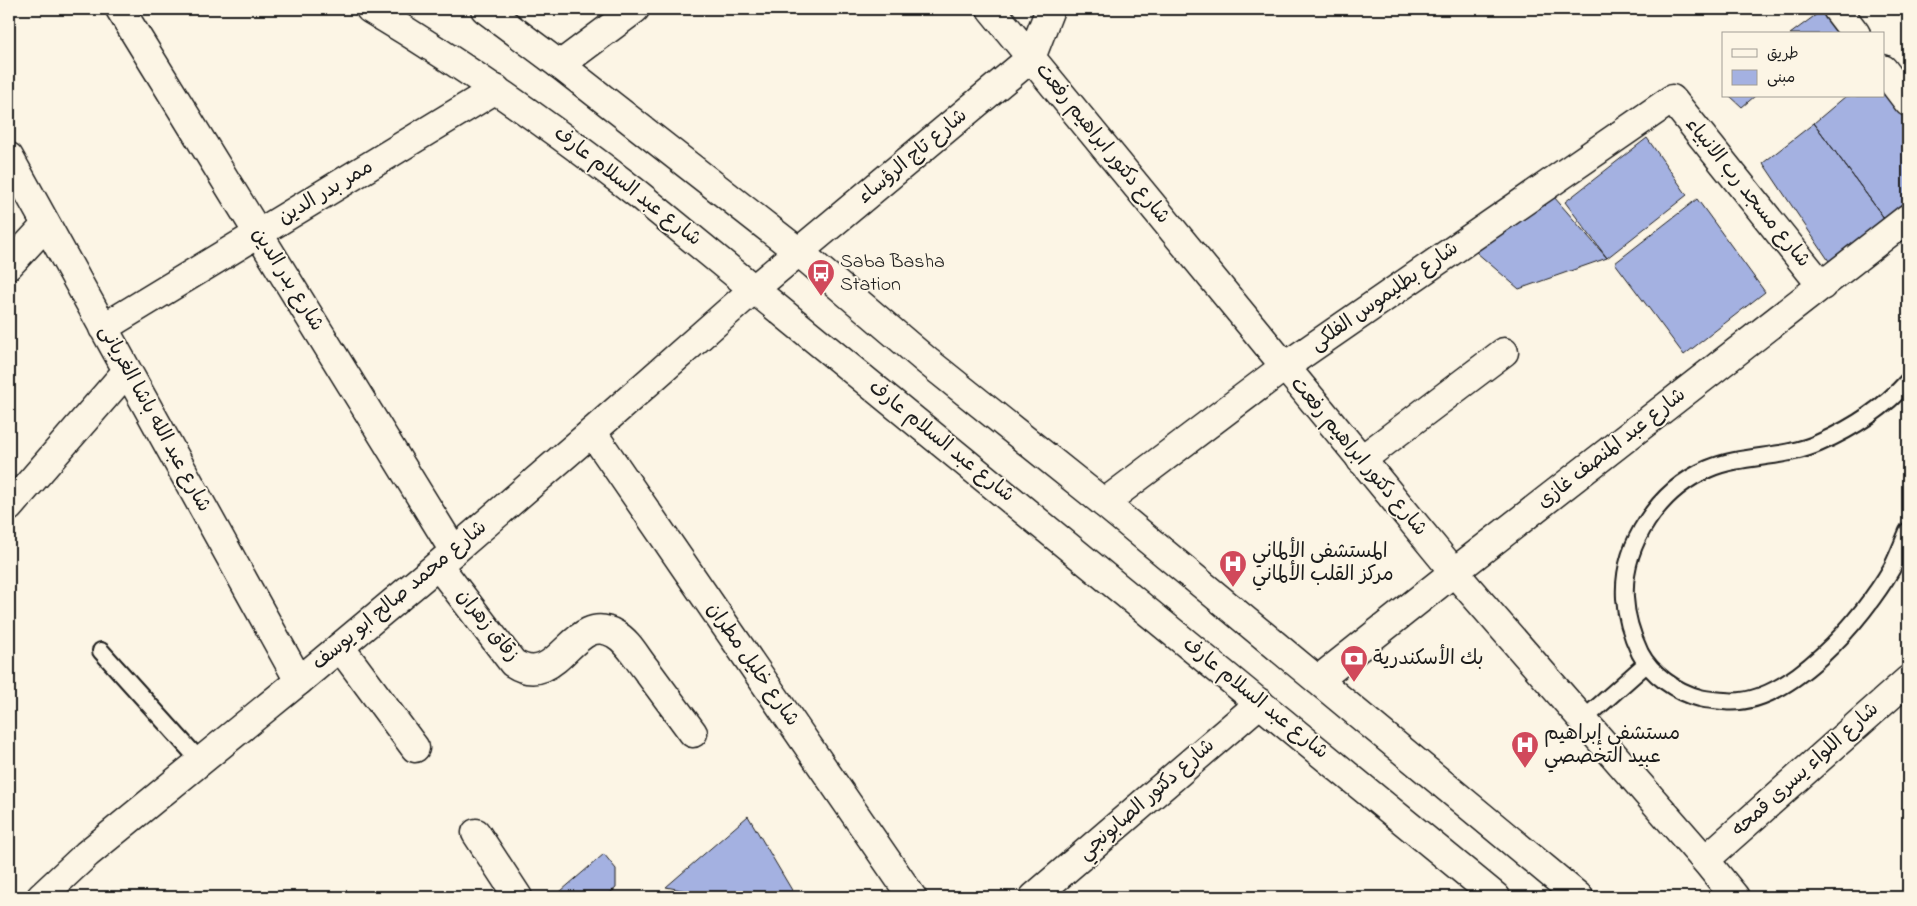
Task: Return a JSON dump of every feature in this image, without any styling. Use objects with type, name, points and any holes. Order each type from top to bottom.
[{"type":"street","name":"شارع بدر الدين","points":[[120,9],[259,234],[446,558]]},
{"type":"street","name":"شارع عبد السلام عارف","points":[[370,9],[421,39],[496,89],[608,171],[754,288],[1496,897]]},
{"type":"street","points":[[485,9],[560,65],[799,252],[927,361],[1104,503],[1580,897]]},
{"type":"street","points":[[560,65],[635,9]]},
{"type":"street","name":"شارع دكتور ابراهيم رفعت","points":[[991,9],[1454,572],[1705,860],[1734,897]]},
{"type":"street","name":"شارع تاج الرؤساء","points":[[754,288],[1031,58],[1050,9]]},
{"type":"street","points":[[1837,9],[1854,32]]},
{"type":"street","points":[[1884,70],[1908,102]]},
{"type":"street","name":"ممر بدر الدين","points":[[103,328],[496,89]]},
{"type":"street","name":"شارع بطليموس الفلكى","points":[[1104,503],[1284,367],[1672,100]]},
{"type":"street","name":"شارع مسجد رب الانبياء","points":[[1672,100],[1822,286]]},
{"type":"street","name":"شارع عبد الله باشا الغريانى","points":[[9,157],[299,681]]},
{"type":"street","name":"شارع عبد المنصف غازى","points":[[1318,680],[1908,218]]},
{"type":"street","points":[[9,265],[46,225]]},
{"type":"street","name":"شارع محمد صالح ابو يوسف","points":[[41,897],[88,854],[446,558],[754,288]]},
{"type":"street","points":[[1361,460],[1504,352]]},
{"type":"street","points":[[9,507],[127,371]]},
{"type":"street","name":"شارع خليل مطران","points":[[592,432],[912,897]]},
{"type":"street","name":"زقاق زهران","points":[[446,558],[506,654],[520,668],[538,670],[546,667],[588,632],[606,630],[614,633],[629,647],[693,732]]},
{"type":"street","points":[[340,647],[415,748]]},
{"type":"street","name":"شارع اللواء يسرى قمحه","points":[[1705,860],[1908,680]]},
{"type":"street","name":"شارع دكتور الصابونجي","points":[[1034,897],[1260,703]]},
{"type":"street","points":[[476,832],[518,897]]},
{"type":"lane","points":[[1908,381],[1896,394],[1859,422],[1817,444],[1790,452],[1738,461],[1708,469],[1684,483],[1662,502],[1641,530],[1628,563],[1624,598],[1631,633],[1646,664],[1670,685],[1699,698],[1731,702],[1762,696],[1790,681],[1830,649],[1864,610],[1892,567],[1908,531]]},
{"type":"lane","points":[[101,651],[200,762]]},
{"type":"lane","points":[[1583,720],[1646,664]]},
{"type":"building","points":[[1889,9],[1908,9],[1893,14]]},
{"type":"building","points":[[1821,11],[1837,32],[1793,32]]},
{"type":"building","points":[[1884,92],[1908,121],[1908,208],[1887,222],[1814,123],[1844,98],[1884,98]]},
{"type":"building","points":[[1732,98],[1753,98],[1742,107]]},
{"type":"building","points":[[1814,123],[1887,222],[1831,264],[1763,163]]},
{"type":"building","points":[[1647,138],[1687,195],[1607,258],[1565,202]]},
{"type":"building","points":[[1554,197],[1607,258],[1519,289],[1476,252]]},
{"type":"building","points":[[1697,199],[1765,292],[1684,355],[1615,263]]},
{"type":"building","points":[[748,816],[796,897],[718,897],[666,887]]},
{"type":"building","points":[[604,854],[616,869],[616,888],[605,897],[554,897]]},
{"type":"building","points":[[671,894],[690,897],[673,897]]},
{"type":"place","name":"Saba Basha Station","points":[[821,297]]},
{"type":"place","name":"المستشفى الألماني مركز القلب الألماني","points":[[1233,588]]},
{"type":"place","name":"بك الأسكندرية","points":[[1354,683]]},
{"type":"place","name":"مستشفى إبراهيم عبيد التخصصي","points":[[1525,769]]}]
